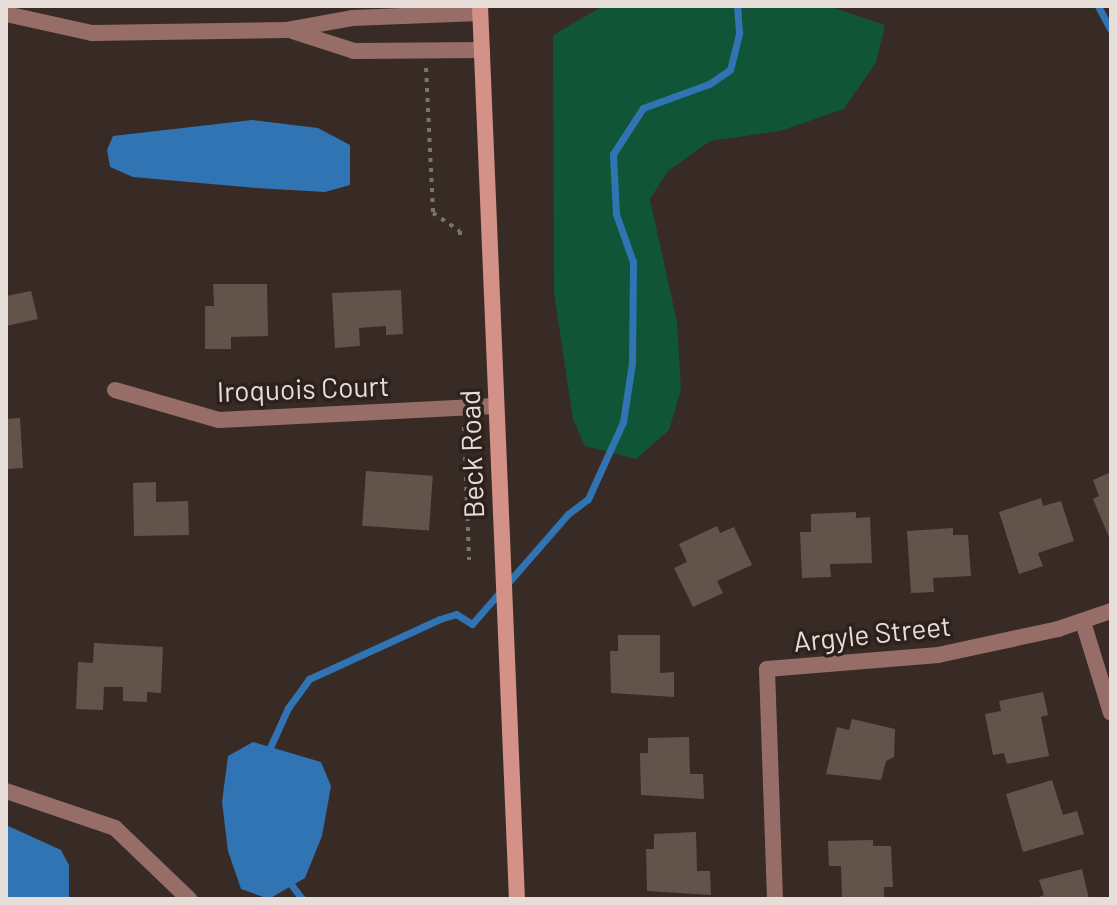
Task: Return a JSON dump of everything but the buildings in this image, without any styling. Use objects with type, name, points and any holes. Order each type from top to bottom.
[{"type":"main road","name":"Beck Road","points":[[480,9],[517,899]]},
{"type":"street","points":[[6,14],[92,33],[286,30],[352,18],[480,9]]},
{"type":"street","points":[[286,30],[354,51],[482,50]]},
{"type":"street","name":"Iroquois Court","points":[[115,390],[219,420],[495,406]]},
{"type":"street","name":"Argyle Street","points":[[775,899],[767,669],[938,655],[1083,622],[1111,611]]},
{"type":"street","points":[[1083,622],[1111,713]]},
{"type":"street","points":[[6,791],[115,828],[189,899]]},
{"type":"path","points":[[425,52],[433,213],[460,231],[460,239]]},
{"type":"path","points":[[464,408],[469,560]]},
{"type":"green space","points":[[603,6],[828,6],[885,25],[876,62],[844,109],[780,131],[710,141],[668,171],[650,199],[677,322],[681,390],[669,430],[636,459],[585,446],[573,419],[554,293],[553,35]]},
{"type":"water","points":[[252,120],[318,128],[350,145],[350,185],[325,192],[256,188],[133,177],[110,167],[107,150],[113,136]]},
{"type":"water","points":[[253,742],[321,762],[331,786],[322,836],[305,878],[269,899],[241,889],[228,851],[222,802],[228,756]]},
{"type":"water","points":[[6,825],[61,850],[69,865],[69,899],[6,899]]},
{"type":"waterway","points":[[267,754],[288,708],[309,679],[440,619],[456,614],[472,624],[568,514],[588,499],[623,422],[632,363],[633,262],[616,214],[613,154],[643,108],[709,84],[730,70],[739,33],[737,6]]},
{"type":"waterway","points":[[1098,6],[1111,30]]},
{"type":"waterway","points":[[287,879],[302,899]]}]
